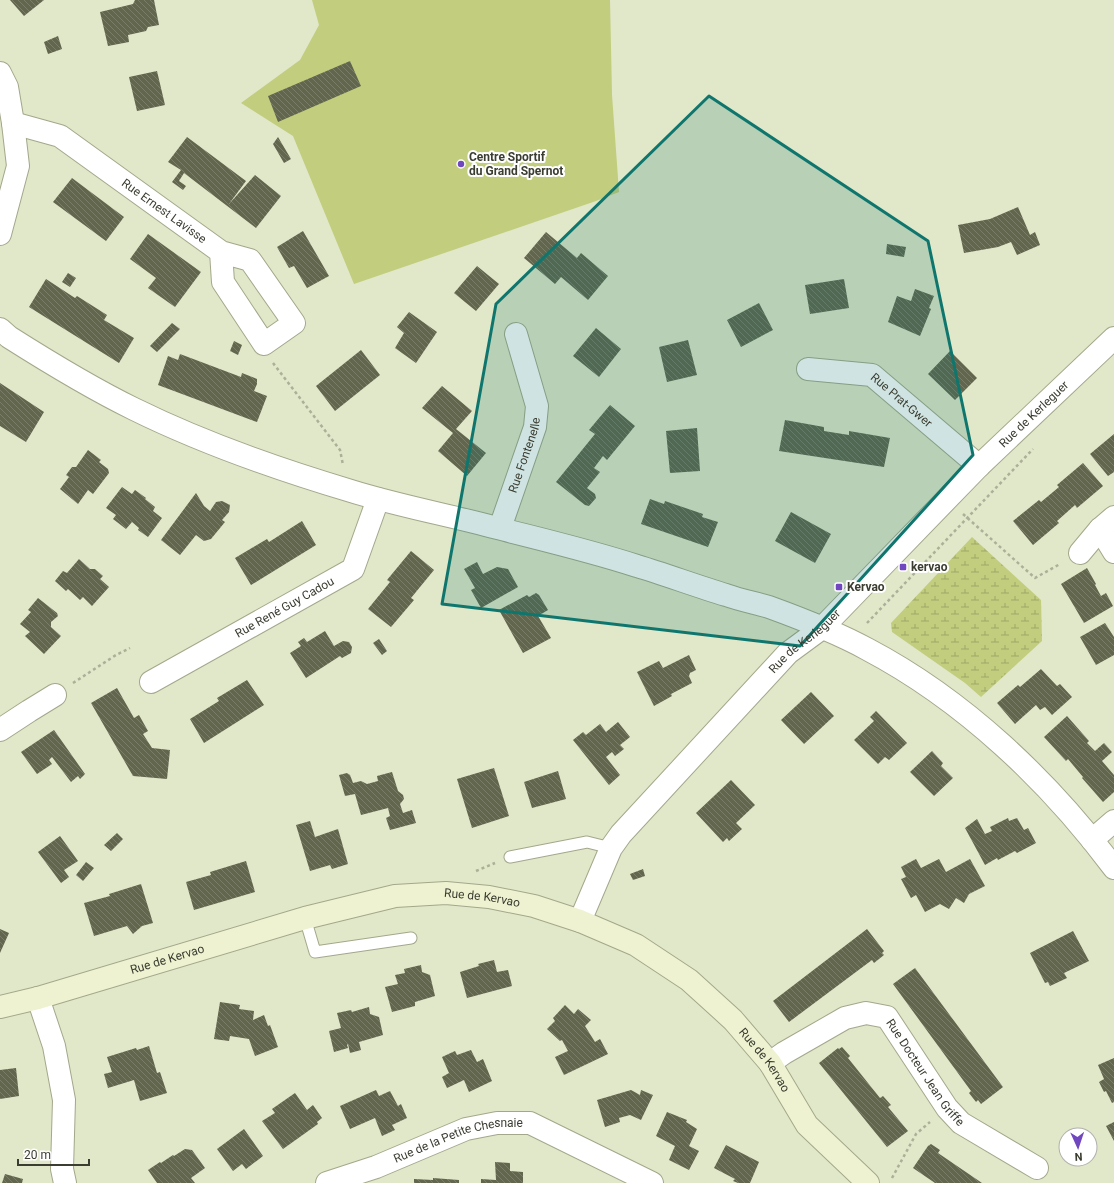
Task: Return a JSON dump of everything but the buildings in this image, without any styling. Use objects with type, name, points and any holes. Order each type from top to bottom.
[{"type":"main road","name":"Rue de Kervao","points":[[0,1007],[38,998],[305,918],[395,896],[446,893],[489,897],[534,906],[580,921],[636,946],[689,980],[733,1020],[770,1063],[807,1125],[868,1183]]},
{"type":"street","points":[[0,73],[7,87],[18,166],[0,234]]},
{"type":"street","name":"Rue Ernest Lavisse","points":[[13,123],[60,136],[222,252],[250,260],[294,323],[264,344]]},
{"type":"street","points":[[222,252],[222,282],[264,344]]},
{"type":"street","points":[[0,329],[9,337],[69,375],[196,438],[349,491],[500,528],[635,565],[730,597],[767,606],[822,628],[868,649],[950,702],[1001,744],[1050,791],[1114,868]]},
{"type":"street","name":"Rue Fontenelle","points":[[500,528],[535,427],[537,406],[516,334]]},
{"type":"street","name":"Rue de Kerleguer","points":[[580,921],[611,848],[621,834],[788,653],[822,628],[979,466],[1114,338]]},
{"type":"street","name":"Rue Prat-Gwer","points":[[808,369],[872,375],[979,466]]},
{"type":"street","name":"Rue René Guy Cadou","points":[[151,682],[353,570],[378,499]]},
{"type":"street","points":[[1080,554],[1107,523]]},
{"type":"street","points":[[1107,523],[1114,552]]},
{"type":"street","points":[[0,730],[55,695]]},
{"type":"street","points":[[1092,840],[1114,821]]},
{"type":"street","points":[[38,998],[54,1046],[64,1100],[62,1169],[65,1183]]},
{"type":"street","name":"Rue Docteur Jean Griffe","points":[[770,1063],[784,1053],[845,1018],[866,1013],[888,1017],[947,1108],[962,1123],[1038,1168]]},
{"type":"street","name":"Rue de la Petite Chesnaie","points":[[327,1183],[376,1168],[466,1129],[496,1122],[530,1123],[652,1183]]},
{"type":"lane","points":[[510,857],[587,842],[611,848]]},
{"type":"lane","points":[[305,918],[315,952],[411,938]]},
{"type":"path","points":[[264,344],[274,367],[340,450],[349,491]]},
{"type":"path","points":[[850,641],[1038,444]]},
{"type":"path","points":[[948,499],[1035,578],[1080,554]]},
{"type":"path","points":[[55,695],[116,655],[130,648]]},
{"type":"path","points":[[470,874],[510,857]]},
{"type":"path","points":[[891,1183],[892,1177],[916,1134],[947,1108]]},
{"type":"highlighted area","points":[[709,96],[928,241],[973,455],[800,646],[442,604],[496,304]]},
{"type":"green space","name":"Centre Sportif du Grand Spernot","points":[[312,0],[610,0],[612,95],[619,192],[354,284],[293,136],[241,103],[300,60],[319,25]]},
{"type":"green space","points":[[972,537],[1041,600],[1042,641],[981,697],[965,683],[892,632],[891,623]]},
{"type":"place","name":"Centre Sportif du Grand Spernot","points":[[461,164]]},
{"type":"place","name":"kervao","points":[[903,567]]},
{"type":"place","name":"Kervao","points":[[839,587]]}]
